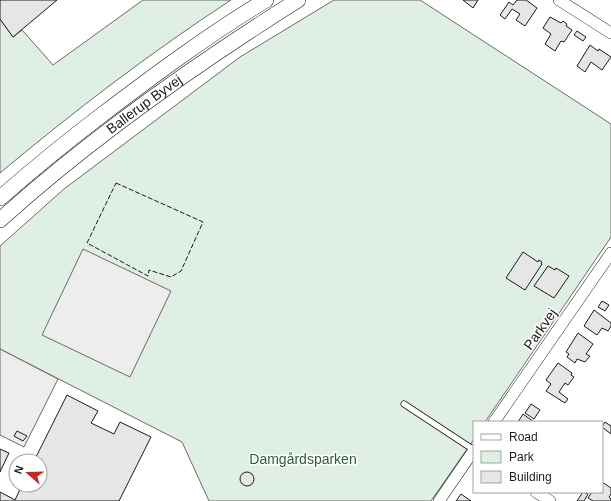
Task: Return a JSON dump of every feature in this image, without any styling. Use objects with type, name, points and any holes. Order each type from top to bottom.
[{"type":"main road","name":"Ballerup Byvej","points":[[0,198],[125,97],[213,34],[266,0]]},
{"type":"main road","name":"Ballerup Byvej","points":[[0,220],[78,154],[135,110],[218,51],[298,0]]},
{"type":"street","points":[[560,0],[611,33]]},
{"type":"street","name":"Parkvej","points":[[495,421],[611,254]]},
{"type":"street","points":[[439,501],[473,451]]},
{"type":"street","points":[[538,493],[550,501]]},
{"type":"lane","points":[[404,404],[473,449]]},
{"type":"green space","points":[[143,0],[231,0],[113,83],[0,173],[0,19],[13,37],[22,30],[53,65]]},
{"type":"green space","name":"Damgårdsparken","points":[[334,0],[420,0],[611,124],[611,237],[486,421],[473,421],[473,440],[431,501],[209,501],[182,442],[0,349],[0,246],[64,189],[240,57]]},
{"type":"shaded area","points":[[83,249],[171,291],[130,377],[42,335]]},
{"type":"shaded area","points":[[0,349],[58,379],[24,447],[0,435]]},
{"type":"building","points":[[0,0],[57,0],[13,37],[0,19]]},
{"type":"building","points":[[463,0],[478,0],[473,8]]},
{"type":"building","points":[[517,0],[526,0],[537,8],[525,26],[516,20],[520,14],[512,9],[505,19],[500,15],[509,2],[513,5]]},
{"type":"building","points":[[550,17],[561,23],[563,21],[567,24],[566,26],[572,30],[564,42],[561,41],[555,51],[545,44],[551,34],[543,28]]},
{"type":"building","points":[[577,31],[586,37],[583,41],[574,35]]},
{"type":"building","points":[[590,45],[598,51],[599,49],[611,57],[602,70],[591,62],[585,72],[577,66]]},
{"type":"building","points":[[523,252],[538,262],[539,260],[542,262],[525,290],[506,278]]},
{"type":"building","points":[[548,266],[555,270],[556,268],[569,276],[554,298],[534,286]]},
{"type":"building","points":[[602,301],[609,305],[605,311],[598,307]]},
{"type":"building","points":[[594,310],[611,323],[608,331],[602,328],[597,335],[584,326]]},
{"type":"building","points":[[578,333],[593,344],[586,354],[590,356],[585,362],[577,359],[575,363],[567,357],[569,354],[566,352]]},
{"type":"building","points":[[558,363],[572,373],[571,375],[574,377],[568,385],[565,383],[559,392],[568,399],[565,403],[546,391],[551,384],[546,380]]},
{"type":"building","points":[[67,395],[98,411],[91,423],[114,434],[120,422],[151,437],[119,501],[0,501],[0,492],[15,500],[18,493],[48,493],[48,453],[38,453]]},
{"type":"building","points":[[531,404],[540,410],[534,419],[525,413]]},
{"type":"building","points":[[523,414],[533,421],[519,421]]},
{"type":"building","points":[[605,422],[611,426],[611,434],[603,428]]},
{"type":"building","points":[[17,431],[27,436],[23,441],[14,436]]},
{"type":"building","points":[[0,449],[9,453],[0,472]]},
{"type":"building","points":[[247,472],[252,474],[254,479],[252,484],[247,486],[242,484],[240,479],[242,474]]},
{"type":"building","points":[[603,483],[611,488],[611,494],[609,497],[611,501],[593,501],[588,498],[591,493],[603,493]]},
{"type":"building","points":[[582,493],[588,494],[584,501],[577,501]]},
{"type":"building","points":[[461,494],[471,501],[456,501]]},
{"type":"fence","points":[[116,183],[203,222],[181,271],[171,277],[149,270],[148,276],[87,243],[116,183]]}]
